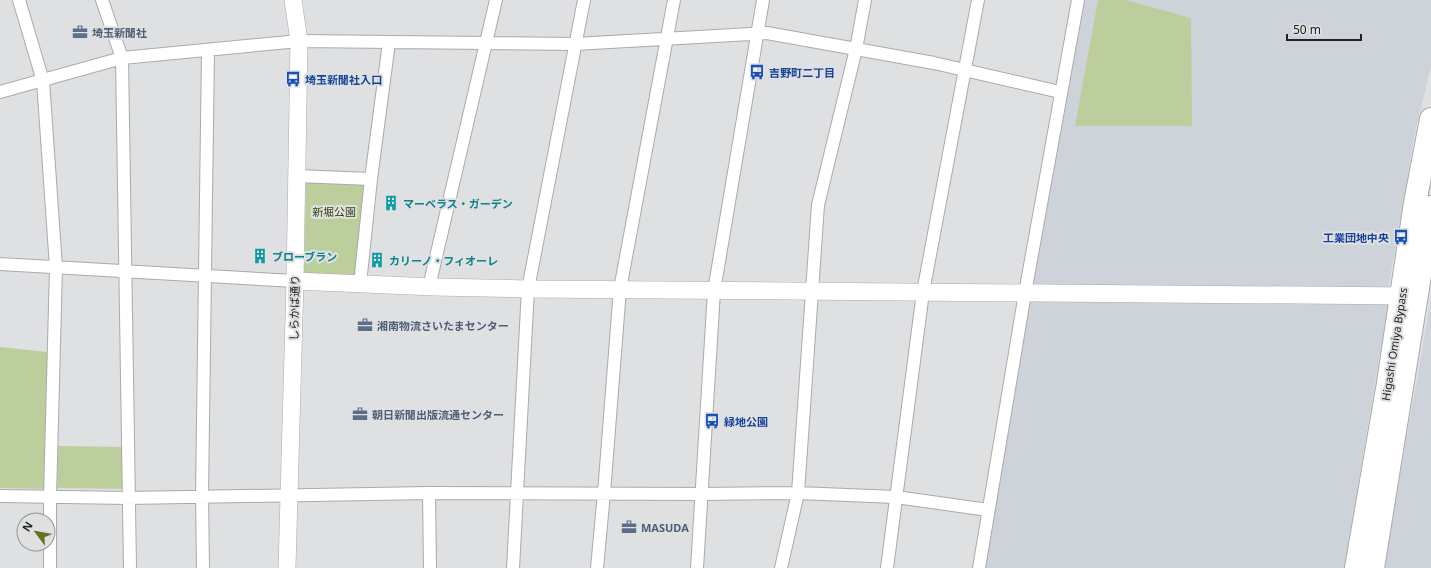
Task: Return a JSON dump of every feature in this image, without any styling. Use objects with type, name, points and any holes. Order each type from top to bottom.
[{"type":"highway","name":"Higashi Omiya Bypass","points":[[1374,568],[1409,296],[1415,204],[1431,119]]},
{"type":"highway","name":"Higashi Omiya Bypass","points":[[1356,568],[1409,296],[1431,207]]},
{"type":"street","points":[[19,0],[43,81],[56,267],[50,497],[50,568]]},
{"type":"street","points":[[102,0],[122,58],[130,568]]},
{"type":"street","name":"しらかば通り","points":[[287,568],[295,281],[299,41],[294,0]]},
{"type":"street","points":[[429,287],[496,0]]},
{"type":"street","points":[[513,568],[528,289],[584,0]]},
{"type":"street","points":[[597,568],[620,289],[674,0]]},
{"type":"street","points":[[697,568],[714,291],[763,0]]},
{"type":"street","points":[[781,568],[798,493],[818,205],[856,49],[865,0]]},
{"type":"street","points":[[887,568],[923,292],[978,0]]},
{"type":"street","points":[[979,568],[1060,92],[1078,0]]},
{"type":"street","points":[[0,92],[122,58],[299,41],[575,44],[666,40],[758,33],[767,33],[934,63],[1060,92]]},
{"type":"street","points":[[360,284],[388,42]]},
{"type":"street","points":[[203,568],[202,496],[208,50]]},
{"type":"street","points":[[297,176],[371,179]]},
{"type":"street","points":[[0,264],[429,287],[813,292],[1409,296]]},
{"type":"street","points":[[0,496],[128,498],[429,493],[798,493],[896,497],[988,510]]},
{"type":"street","points":[[429,493],[430,568]]},
{"type":"shaded area","points":[[1085,0],[1431,0],[1431,67],[1414,136],[1388,289],[1033,284]]},
{"type":"shaded area","points":[[1029,297],[1389,300],[1344,568],[983,568]]},
{"type":"shaded area","points":[[1431,299],[1431,568],[1383,568],[1420,363]]},
{"type":"green space","points":[[1098,0],[1126,0],[1191,18],[1192,126],[1075,126]]},
{"type":"green space","name":"新堀公園","points":[[306,182],[367,184],[356,274],[353,277],[306,275],[304,272]]},
{"type":"green space","points":[[0,347],[48,352],[47,489],[0,488]]},
{"type":"green space","points":[[58,446],[126,447],[125,489],[57,488]]},
{"type":"place","name":"埼玉新聞社","points":[[80,32]]},
{"type":"place","name":"吉野町二丁目","points":[[757,72]]},
{"type":"place","name":"埼玉新聞社入口","points":[[293,79]]},
{"type":"place","name":"マーベラス・ガーデン","points":[[391,203]]},
{"type":"place","name":"工業団地中央","points":[[1401,237]]},
{"type":"place","name":"ブローブラン","points":[[260,256]]},
{"type":"place","name":"カリーノ・フィオーレ","points":[[377,260]]},
{"type":"place","name":"湘南物流さいたまセンター","points":[[365,325]]},
{"type":"place","name":"朝日新聞出版流通センター","points":[[360,414]]},
{"type":"place","name":"緑地公園","points":[[712,421]]},
{"type":"place","name":"MASUDA","points":[[629,527]]}]
